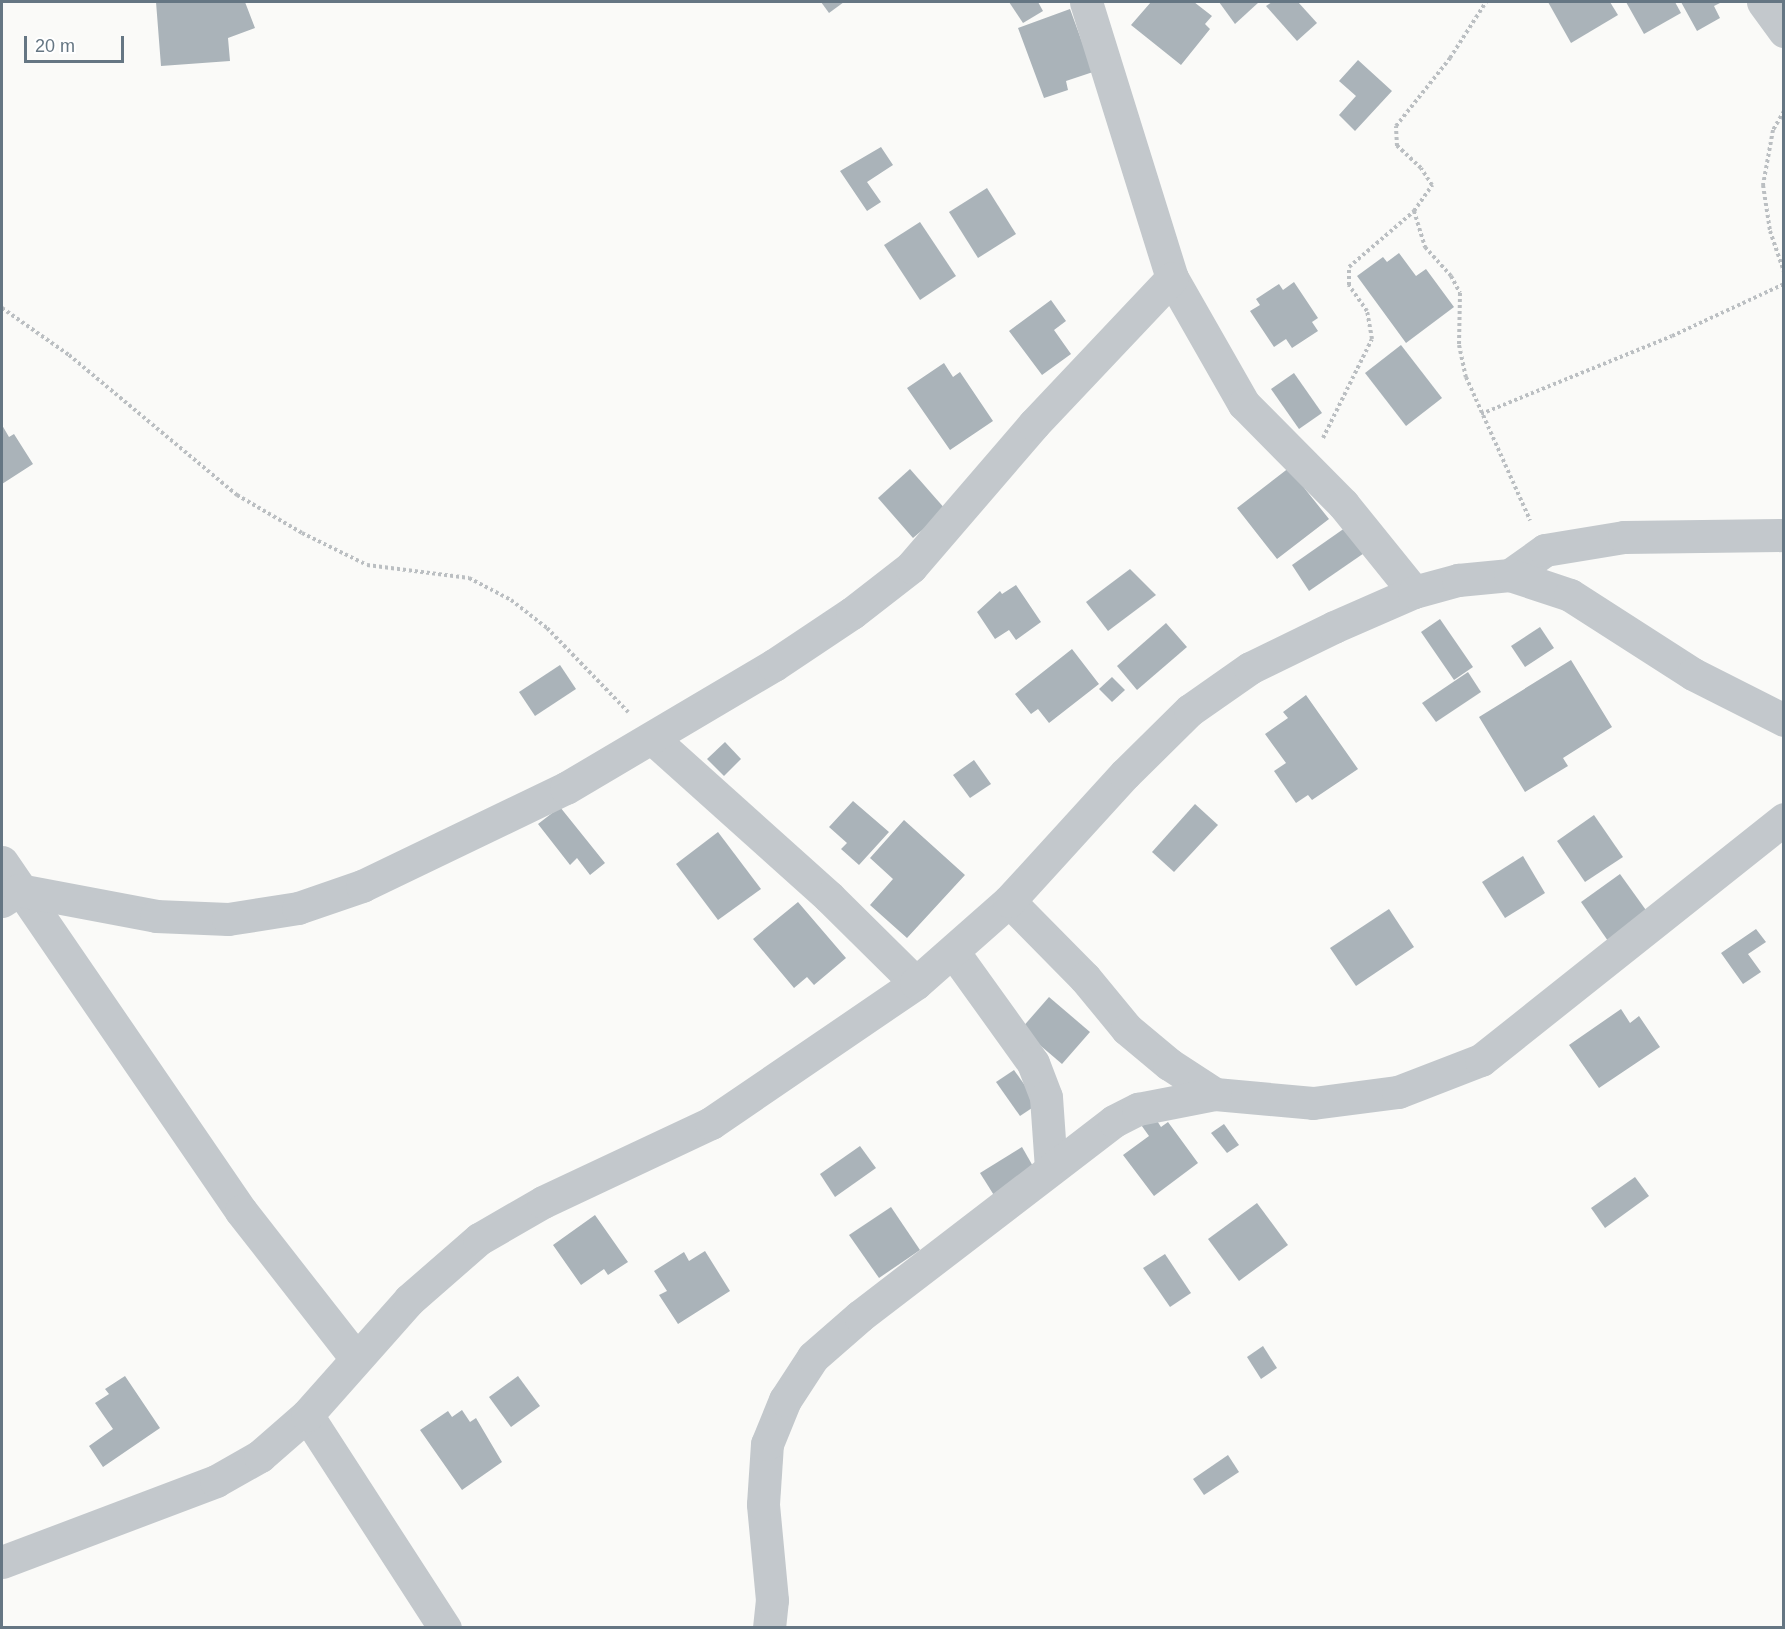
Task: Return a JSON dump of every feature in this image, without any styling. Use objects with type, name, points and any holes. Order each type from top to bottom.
[{"type":"street","points":[[1086,2],[1172,278],[1245,404],[1343,504],[1414,592]]},
{"type":"street","points":[[1763,2],[1784,31]]},
{"type":"street","points":[[10,896],[156,916],[228,919],[298,908],[362,886],[566,788],[653,739],[852,613],[911,567],[1034,424],[1172,278]]},
{"type":"street","points":[[1510,575],[1545,550],[1624,537],[1784,535]]},
{"type":"street","points":[[2,1562],[216,1481],[260,1456],[307,1415],[355,1357],[409,1300],[479,1239],[543,1202],[711,1123],[916,983],[954,953],[1009,901],[1125,774],[1190,710],[1250,668],[1414,592],[1458,580],[1510,575],[1570,595],[1693,674],[1784,720]]},
{"type":"street","points":[[653,739],[829,897],[916,983]]},
{"type":"street","points":[[769,1628],[772,1600],[763,1504],[766,1456],[784,1400],[813,1357],[852,1323],[1114,1121],[1138,1109],[1215,1094],[1313,1103],[1398,1092],[1481,1060],[1784,819]]},
{"type":"street","points":[[2,862],[10,896],[241,1211],[355,1357]]},
{"type":"street","points":[[1009,901],[1085,978],[1127,1029],[1169,1064],[1215,1094]]},
{"type":"street","points":[[954,953],[1033,1063],[1046,1097],[1051,1169]]},
{"type":"street","points":[[307,1415],[445,1628]]},
{"type":"path","points":[[1306,467],[1356,376],[1372,339],[1366,311],[1349,285],[1349,267],[1414,210],[1432,185],[1421,168],[1396,146],[1396,126],[1450,58],[1486,2]]},
{"type":"path","points":[[1784,111],[1773,130],[1763,185],[1770,231],[1784,272]]},
{"type":"path","points":[[1414,210],[1425,247],[1450,276],[1460,293],[1459,345],[1481,414],[1545,550]]},
{"type":"path","points":[[1481,414],[1672,336],[1784,284]]},
{"type":"path","points":[[2,308],[69,355],[237,495],[302,533],[367,565],[469,578],[511,600],[547,628],[653,739]]},
{"type":"building","points":[[156,2],[245,2],[255,28],[228,38],[230,61],[161,66]]},
{"type":"building","points":[[821,2],[844,2],[829,13]]},
{"type":"building","points":[[1009,2],[1038,2],[1043,11],[1023,23]]},
{"type":"building","points":[[1151,2],[1194,2],[1212,16],[1205,24],[1210,29],[1181,65],[1131,25]]},
{"type":"building","points":[[1219,2],[1259,2],[1235,24]]},
{"type":"building","points":[[1272,2],[1298,2],[1317,23],[1297,41],[1266,6]]},
{"type":"building","points":[[1548,2],[1610,2],[1618,15],[1571,43]]},
{"type":"building","points":[[1626,2],[1675,2],[1681,13],[1644,34]]},
{"type":"building","points":[[1681,2],[1722,2],[1714,6],[1720,18],[1697,31]]},
{"type":"building","points":[[1070,9],[1093,72],[1066,81],[1068,90],[1044,98],[1018,28]]},
{"type":"building","points":[[1358,60],[1392,91],[1355,131],[1339,115],[1356,96],[1339,81]]},
{"type":"building","points":[[881,147],[893,165],[867,182],[881,202],[867,211],[840,171]]},
{"type":"building","points":[[987,188],[1016,234],[978,258],[949,212]]},
{"type":"building","points":[[920,222],[956,276],[920,300],[884,245]]},
{"type":"building","points":[[1399,253],[1416,276],[1426,269],[1454,307],[1406,343],[1357,276],[1383,257],[1387,262]]},
{"type":"building","points":[[1294,282],[1318,318],[1312,322],[1318,331],[1292,348],[1286,339],[1274,347],[1250,311],[1260,305],[1256,299],[1279,284],[1283,290]]},
{"type":"building","points":[[1051,300],[1066,321],[1054,330],[1071,354],[1042,375],[1009,331]]},
{"type":"building","points":[[1401,345],[1442,398],[1406,426],[1365,373]]},
{"type":"building","points":[[944,363],[953,377],[960,372],[993,421],[950,450],[907,388]]},
{"type":"building","points":[[1294,373],[1322,413],[1299,429],[1271,389]]},
{"type":"building","points":[[2,425],[9,437],[14,434],[33,464],[2,484]]},
{"type":"building","points":[[1294,464],[1305,489],[1329,519],[1277,559],[1237,508]]},
{"type":"building","points":[[910,469],[946,510],[913,538],[878,498]]},
{"type":"building","points":[[1352,523],[1370,549],[1309,591],[1292,565]]},
{"type":"building","points":[[1130,569],[1156,595],[1108,631],[1086,602]]},
{"type":"building","points":[[1016,585],[1041,622],[1016,640],[1009,630],[995,639],[977,612],[1000,591],[1002,594]]},
{"type":"building","points":[[1440,619],[1473,667],[1454,680],[1421,632]]},
{"type":"building","points":[[1166,623],[1187,647],[1137,690],[1117,666]]},
{"type":"building","points":[[1540,627],[1554,648],[1525,667],[1511,646]]},
{"type":"building","points":[[1072,649],[1099,684],[1049,723],[1038,709],[1031,714],[1015,694]]},
{"type":"building","points":[[1571,660],[1612,727],[1563,758],[1568,766],[1525,792],[1479,717]]},
{"type":"building","points":[[560,665],[576,689],[535,716],[519,692]]},
{"type":"building","points":[[1468,672],[1481,692],[1436,722],[1422,703]]},
{"type":"building","points":[[1112,677],[1125,690],[1112,702],[1099,689]]},
{"type":"building","points":[[1306,695],[1358,769],[1312,800],[1308,795],[1296,803],[1274,771],[1286,763],[1265,734],[1288,718],[1283,712]]},
{"type":"building","points":[[725,742],[741,759],[724,776],[707,759]]},
{"type":"building","points":[[974,760],[991,784],[970,798],[953,775]]},
{"type":"building","points":[[853,801],[889,832],[859,865],[841,849],[847,843],[829,827]]},
{"type":"building","points":[[1195,804],[1218,825],[1174,872],[1152,852]]},
{"type":"building","points":[[560,807],[605,863],[590,875],[577,858],[570,865],[538,824]]},
{"type":"building","points":[[1594,815],[1623,857],[1585,882],[1557,841]]},
{"type":"building","points":[[904,820],[965,875],[907,938],[870,905],[893,879],[870,858]]},
{"type":"building","points":[[718,832],[761,889],[718,920],[676,864]]},
{"type":"building","points":[[1523,856],[1545,893],[1505,918],[1482,882]]},
{"type":"building","points":[[1620,874],[1648,913],[1608,941],[1581,902]]},
{"type":"building","points":[[798,902],[846,958],[814,985],[807,977],[794,988],[753,939]]},
{"type":"building","points":[[1389,909],[1414,947],[1356,986],[1330,948]]},
{"type":"building","points":[[1756,929],[1766,942],[1748,954],[1761,972],[1743,984],[1721,953]]},
{"type":"building","points":[[1049,997],[1090,1032],[1062,1064],[1021,1029]]},
{"type":"building","points":[[1621,1009],[1630,1023],[1639,1016],[1660,1047],[1599,1088],[1569,1045]]},
{"type":"building","points":[[1014,1070],[1038,1104],[1020,1116],[996,1082]]},
{"type":"building","points":[[1152,1113],[1161,1127],[1168,1122],[1198,1163],[1154,1196],[1123,1155],[1149,1136],[1139,1122]]},
{"type":"building","points":[[1224,1124],[1239,1145],[1227,1153],[1211,1133]]},
{"type":"building","points":[[860,1146],[876,1168],[835,1197],[820,1174]]},
{"type":"building","points":[[1022,1147],[1038,1175],[997,1200],[980,1173]]},
{"type":"building","points":[[1635,1177],[1649,1196],[1605,1228],[1591,1208]]},
{"type":"building","points":[[1257,1203],[1288,1245],[1239,1281],[1208,1239]]},
{"type":"building","points":[[891,1207],[920,1250],[879,1278],[849,1235]]},
{"type":"building","points":[[595,1215],[628,1262],[608,1275],[604,1269],[581,1285],[553,1245]]},
{"type":"building","points":[[705,1251],[730,1291],[678,1324],[659,1295],[667,1291],[654,1271],[684,1252],[689,1261]]},
{"type":"building","points":[[1165,1254],[1191,1293],[1170,1307],[1143,1268]]},
{"type":"building","points":[[1263,1346],[1277,1368],[1261,1379],[1247,1357]]},
{"type":"building","points":[[125,1376],[160,1428],[103,1467],[89,1446],[113,1429],[95,1403],[109,1394],[105,1389]]},
{"type":"building","points":[[518,1376],[540,1406],[511,1427],[489,1397]]},
{"type":"building","points":[[462,1410],[470,1422],[476,1418],[502,1462],[462,1490],[420,1430],[448,1411],[452,1417]]},
{"type":"building","points":[[1228,1455],[1239,1472],[1204,1495],[1193,1479]]}]
